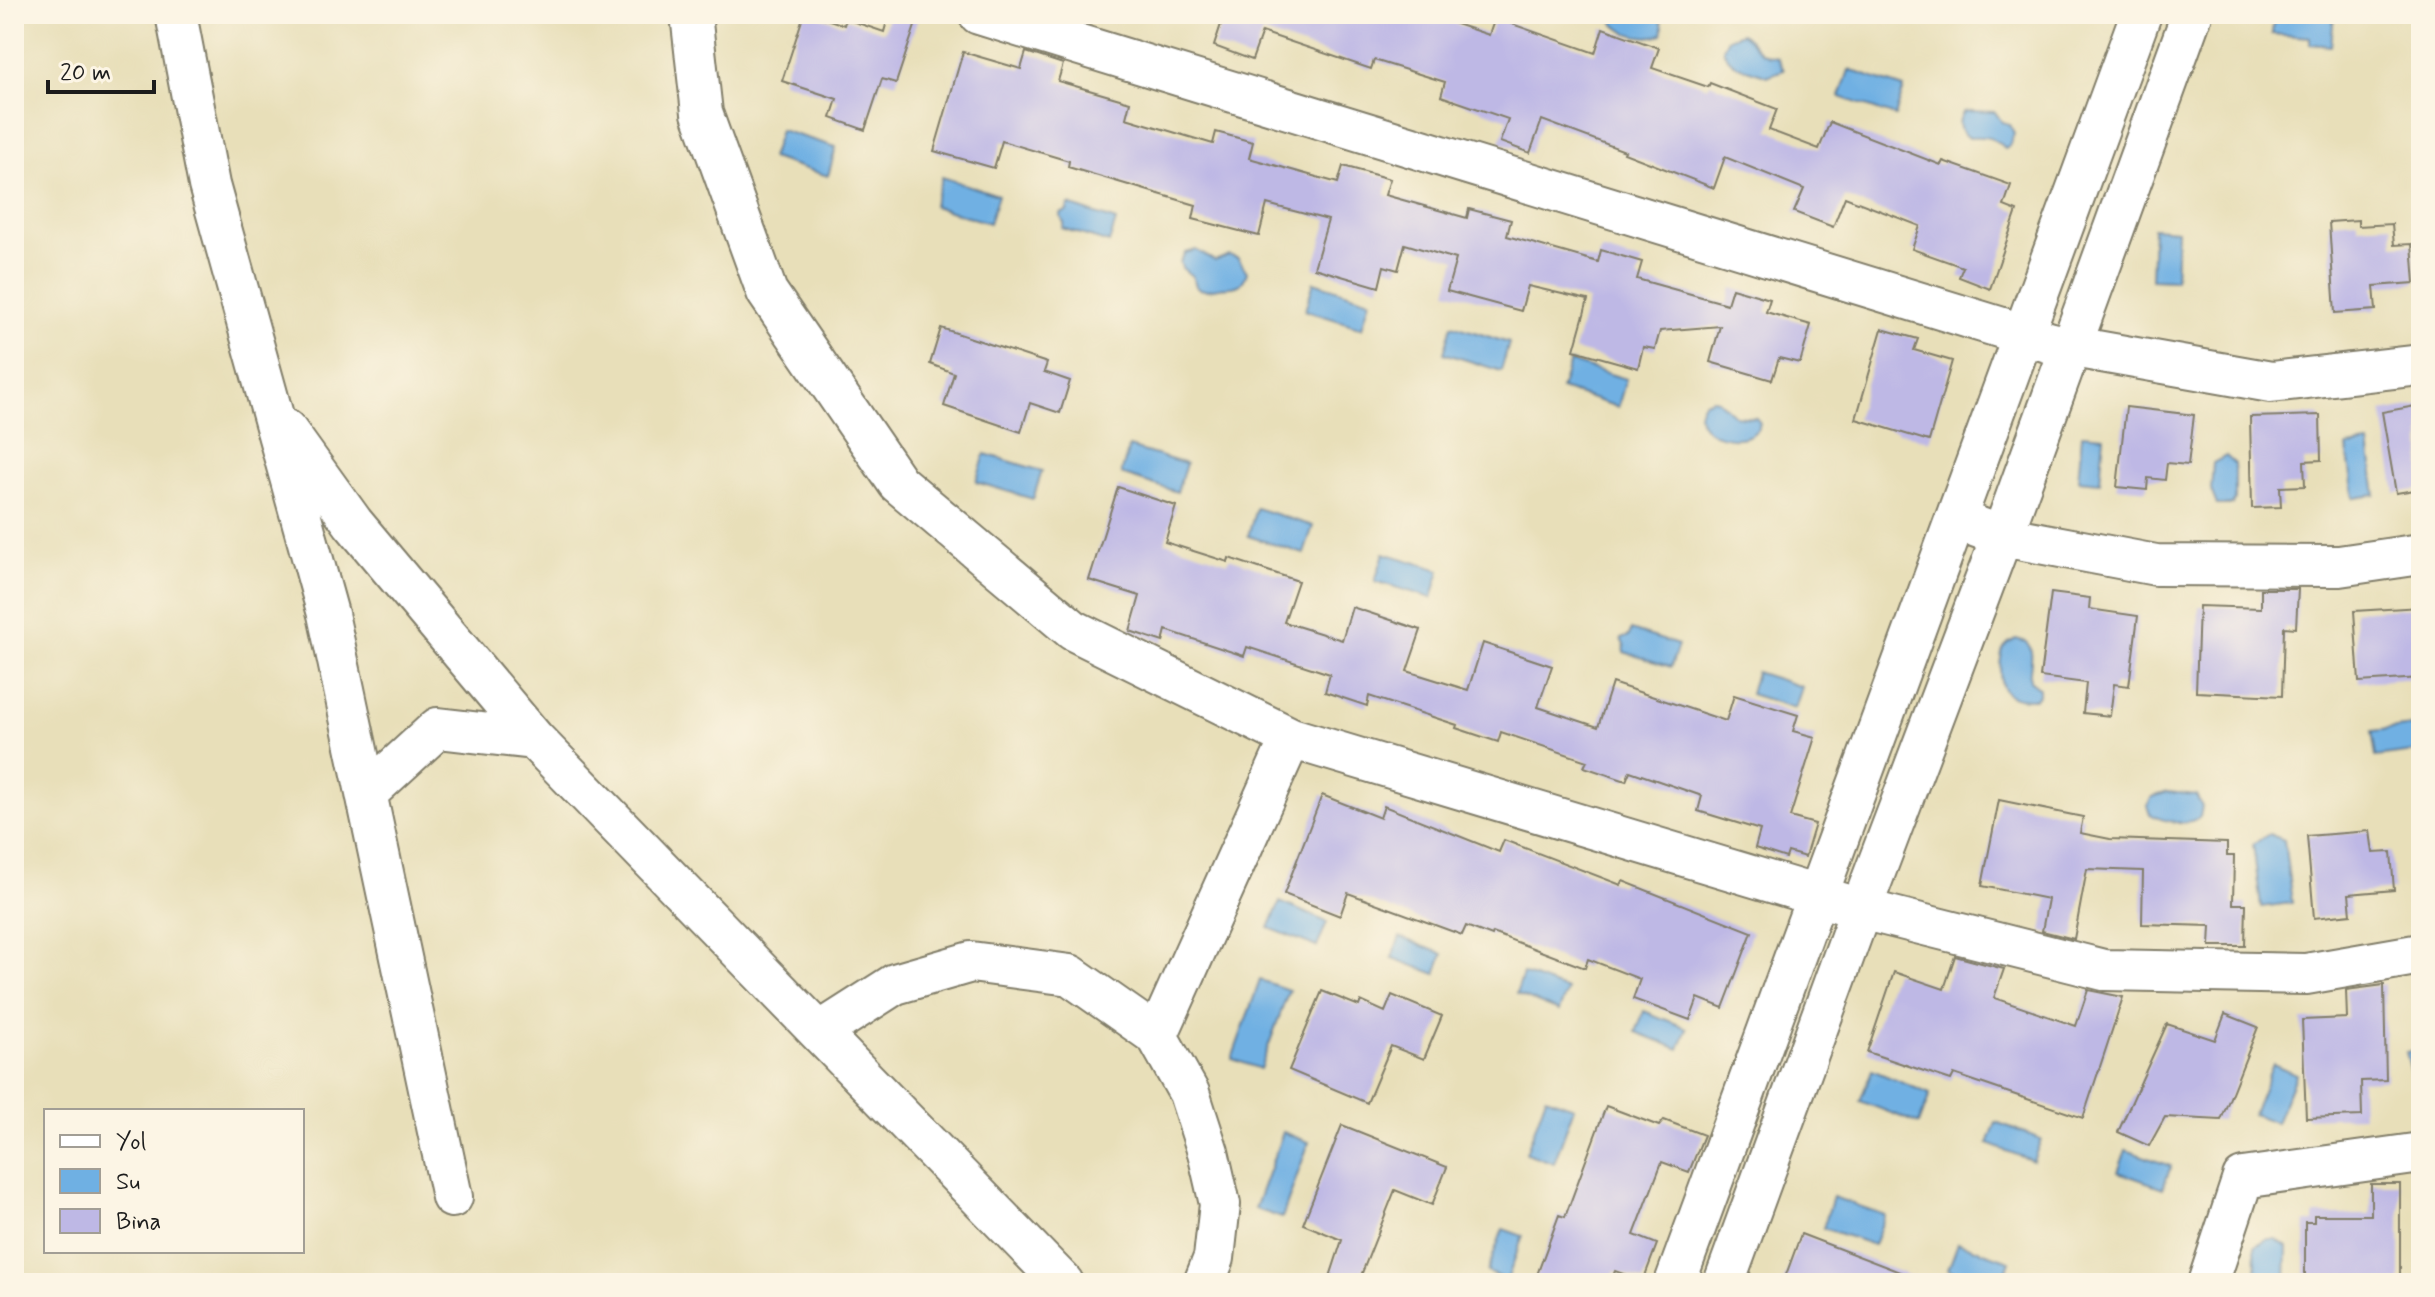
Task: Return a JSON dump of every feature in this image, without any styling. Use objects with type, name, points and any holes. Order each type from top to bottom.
[{"type":"street","points":[[176,14],[209,185],[328,614],[452,1197]]},
{"type":"street","points":[[691,14],[702,113],[767,292],[898,483],[1073,630],[1291,738],[1861,909],[2104,970],[2306,974],[2421,954]]},
{"type":"street","points":[[979,14],[2069,346],[2271,382],[2421,365]]},
{"type":"street","points":[[1675,1283],[2141,14]]},
{"type":"street","points":[[1724,1283],[2192,14]]},
{"type":"street","points":[[270,408],[353,523],[534,739],[1063,1283]]},
{"type":"street","points":[[1955,519],[2002,536],[2156,565],[2339,566],[2421,554]]},
{"type":"street","points":[[366,794],[438,728],[534,739]]},
{"type":"street","points":[[1157,1036],[1291,738]]},
{"type":"street","points":[[820,1032],[895,984],[971,962],[1070,975],[1157,1036],[1189,1093],[1208,1152],[1220,1204],[1214,1258],[1204,1283]]},
{"type":"street","points":[[2208,1283],[2243,1178],[2421,1153]]},
{"type":"water","points":[[1609,14],[1655,14],[1662,23],[1662,34],[1647,37],[1631,34],[1617,27]]},
{"type":"water","points":[[2274,14],[2334,14],[2331,46],[2310,44],[2310,37],[2272,34]]},
{"type":"water","points":[[1741,33],[1761,52],[1777,57],[1784,70],[1767,76],[1740,67],[1730,60],[1723,48],[1728,38]]},
{"type":"water","points":[[1849,70],[1904,88],[1895,116],[1840,97]]},
{"type":"water","points":[[1964,112],[1995,112],[2002,122],[2010,124],[2014,134],[2009,146],[2005,148],[1983,137],[1967,137],[1960,128],[1960,118]]},
{"type":"water","points":[[780,130],[836,147],[828,176],[771,158]]},
{"type":"water","points":[[942,177],[998,195],[989,223],[933,206]]},
{"type":"water","points":[[1069,205],[1116,221],[1109,243],[1062,228],[1064,223],[1060,214],[1067,211]]},
{"type":"water","points":[[2153,228],[2177,230],[2175,280],[2151,279]]},
{"type":"water","points":[[1196,250],[1215,261],[1229,255],[1238,258],[1247,272],[1242,282],[1233,287],[1197,288],[1180,262],[1185,253]]},
{"type":"water","points":[[1314,282],[1370,300],[1362,328],[1305,310]]},
{"type":"water","points":[[1452,325],[1509,343],[1501,371],[1444,353]]},
{"type":"water","points":[[1570,362],[1626,379],[1618,407],[1561,389]]},
{"type":"water","points":[[1718,400],[1735,416],[1756,418],[1760,423],[1755,432],[1734,438],[1710,431],[1702,424],[1699,414],[1704,402]]},
{"type":"water","points":[[2082,434],[2104,436],[2100,482],[2078,480]]},
{"type":"water","points":[[2369,444],[2376,495],[2354,498],[2347,447]]},
{"type":"water","points":[[1129,447],[1186,464],[1177,492],[1121,474]]},
{"type":"water","points":[[985,454],[1042,471],[1033,499],[976,482]]},
{"type":"water","points":[[2226,456],[2235,464],[2235,500],[2232,505],[2217,505],[2211,490],[2213,463]]},
{"type":"water","points":[[1256,508],[1313,526],[1304,554],[1248,536]]},
{"type":"water","points":[[1384,553],[1440,570],[1432,598],[1375,581]]},
{"type":"water","points":[[1631,630],[1678,645],[1671,667],[1624,652],[1621,639],[1629,636]]},
{"type":"water","points":[[2016,639],[2027,642],[2030,647],[2030,681],[2039,688],[2035,699],[2011,696],[2001,683],[2002,652]]},
{"type":"water","points":[[1756,672],[1802,687],[1795,708],[1750,694]]},
{"type":"water","points":[[2421,725],[2421,751],[2376,757],[2372,731]]},
{"type":"water","points":[[2168,792],[2196,795],[2202,807],[2200,817],[2175,822],[2150,814],[2147,806],[2152,797]]},
{"type":"water","points":[[2269,834],[2284,840],[2292,903],[2261,907],[2253,844]]},
{"type":"water","points":[[1280,902],[1327,922],[1317,947],[1269,928]]},
{"type":"water","points":[[1400,937],[1443,954],[1436,974],[1392,958]]},
{"type":"water","points":[[1523,974],[1567,990],[1559,1011],[1516,994]]},
{"type":"water","points":[[1260,980],[1289,990],[1260,1069],[1232,1059]]},
{"type":"water","points":[[1644,1011],[1687,1028],[1679,1049],[1636,1032]]},
{"type":"water","points":[[2421,1049],[2421,1101],[2419,1101],[2406,1052]]},
{"type":"water","points":[[2273,1064],[2296,1074],[2276,1123],[2253,1114]]},
{"type":"water","points":[[1872,1070],[1930,1094],[1919,1124],[1860,1101]]},
{"type":"water","points":[[1546,1097],[1574,1107],[1554,1163],[1526,1153]]},
{"type":"water","points":[[1996,1122],[2041,1139],[2033,1161],[1988,1144]]},
{"type":"water","points":[[1283,1132],[1309,1142],[1282,1218],[1255,1209]]},
{"type":"water","points":[[2126,1150],[2171,1166],[2163,1188],[2118,1172]]},
{"type":"water","points":[[1833,1197],[1885,1215],[1874,1245],[1823,1228]]},
{"type":"water","points":[[1503,1229],[1523,1236],[1507,1280],[1487,1272]]},
{"type":"water","points":[[2267,1239],[2276,1239],[2287,1247],[2286,1283],[2257,1283],[2255,1246]]},
{"type":"water","points":[[1958,1243],[2010,1261],[2002,1283],[1985,1283],[1948,1270]]},
{"type":"building","points":[[804,14],[844,25],[846,19],[884,32],[889,14],[919,14],[896,83],[882,79],[865,130],[831,118],[837,99],[782,81]]},
{"type":"building","points":[[1223,14],[1426,14],[1489,35],[1495,18],[1595,53],[1603,28],[1659,48],[1652,68],[1708,87],[1710,83],[1777,109],[1769,130],[1819,149],[1830,122],[1941,165],[1943,161],[2011,185],[2004,206],[2017,211],[1990,289],[1959,277],[1963,267],[1912,249],[1920,226],[1845,197],[1833,227],[1794,212],[1804,189],[1725,157],[1714,188],[1542,120],[1530,153],[1500,142],[1508,119],[1441,96],[1445,82],[1374,60],[1371,69],[1262,32],[1252,60],[1214,46]]},
{"type":"building","points":[[963,52],[1021,69],[1026,52],[1063,64],[1058,81],[1130,102],[1126,118],[1213,144],[1216,132],[1253,142],[1249,158],[1338,183],[1343,166],[1390,179],[1385,195],[1467,218],[1469,209],[1511,220],[1507,236],[1598,262],[1601,250],[1642,262],[1637,279],[1727,304],[1732,288],[1770,299],[1766,312],[1811,325],[1800,363],[1779,358],[1772,380],[1710,362],[1720,326],[1660,331],[1655,349],[1643,347],[1638,368],[1574,350],[1588,300],[1528,286],[1521,311],[1447,291],[1456,259],[1405,244],[1398,270],[1384,266],[1379,287],[1314,268],[1328,220],[1267,204],[1259,236],[1193,219],[1196,205],[1068,167],[1069,161],[1002,141],[994,168],[934,151]]},
{"type":"building","points":[[2358,220],[2358,226],[2392,224],[2394,245],[2412,244],[2415,283],[2374,286],[2376,310],[2335,313],[2329,222]]},
{"type":"building","points":[[941,328],[1047,363],[1044,372],[1070,381],[1060,413],[1030,403],[1021,432],[944,406],[954,373],[930,364]]},
{"type":"building","points":[[1882,329],[1918,339],[1914,350],[1952,361],[1929,441],[1856,419]]},
{"type":"building","points":[[2421,405],[2421,489],[2396,493],[2382,412]]},
{"type":"building","points":[[2126,407],[2194,415],[2188,465],[2167,463],[2165,480],[2148,478],[2147,490],[2117,487]]},
{"type":"building","points":[[2320,415],[2321,460],[2304,461],[2305,486],[2280,487],[2281,507],[2252,508],[2250,417]]},
{"type":"building","points":[[1118,487],[1176,506],[1165,542],[1228,562],[1229,558],[1298,581],[1284,622],[1342,640],[1352,607],[1421,630],[1407,671],[1468,690],[1483,643],[1552,666],[1538,707],[1598,727],[1612,683],[1726,721],[1734,695],[1798,715],[1793,731],[1815,737],[1790,817],[1815,824],[1805,857],[1788,852],[1786,858],[1755,848],[1760,830],[1698,811],[1702,796],[1630,771],[1626,781],[1584,767],[1587,761],[1501,732],[1498,742],[1369,696],[1367,706],[1325,692],[1330,674],[1247,647],[1244,656],[1166,630],[1163,642],[1130,631],[1140,596],[1089,580]]},
{"type":"building","points":[[2261,589],[2298,589],[2296,628],[2284,627],[2282,696],[2196,692],[2199,606],[2261,608]]},
{"type":"building","points":[[2051,593],[2090,598],[2089,609],[2138,616],[2129,686],[2114,684],[2110,716],[2083,713],[2086,683],[2040,677]]},
{"type":"building","points":[[2421,607],[2421,678],[2359,682],[2354,611]]},
{"type":"building","points":[[1322,795],[1380,818],[1384,806],[1499,852],[1504,840],[1621,885],[1623,881],[1752,932],[1723,1008],[1698,998],[1690,1020],[1633,999],[1640,979],[1588,959],[1585,968],[1466,926],[1462,935],[1348,893],[1340,916],[1284,894]]},
{"type":"building","points":[[1999,800],[2083,817],[2080,833],[2110,839],[2227,843],[2227,856],[2234,856],[2233,904],[2246,904],[2245,946],[2210,946],[2211,926],[2142,924],[2143,871],[2087,869],[2074,939],[2042,931],[2048,899],[1982,886]]},
{"type":"building","points":[[2370,831],[2373,853],[2391,852],[2394,890],[2349,894],[2351,914],[2314,918],[2307,836]]},
{"type":"building","points":[[1955,956],[2004,969],[1994,998],[2076,1026],[2088,990],[2123,997],[2083,1118],[1954,1074],[1951,1080],[1867,1052],[1894,972],[1944,989]]},
{"type":"building","points":[[2384,985],[2386,1080],[2361,1081],[2362,1116],[2306,1118],[2302,1020],[2347,1018],[2346,990]]},
{"type":"building","points":[[1322,991],[1359,1006],[1361,1001],[1385,1012],[1392,995],[1442,1016],[1424,1059],[1391,1046],[1367,1103],[1289,1070]]},
{"type":"building","points":[[2225,1014],[2258,1027],[2221,1120],[2165,1117],[2149,1146],[2118,1132],[2167,1024],[2215,1040]]},
{"type":"building","points":[[1606,1106],[1659,1126],[1664,1120],[1704,1135],[1689,1172],[1662,1162],[1634,1235],[1657,1244],[1643,1281],[1615,1271],[1610,1283],[1534,1283],[1559,1215],[1565,1217]]},
{"type":"building","points":[[1342,1125],[1447,1167],[1432,1205],[1395,1190],[1358,1283],[1328,1283],[1342,1240],[1303,1224]]},
{"type":"building","points":[[2371,1184],[2400,1184],[2400,1283],[2305,1283],[2305,1222],[2314,1222],[2314,1215],[2371,1215]]},
{"type":"building","points":[[1801,1234],[1923,1281],[1923,1283],[1783,1283]]}]
